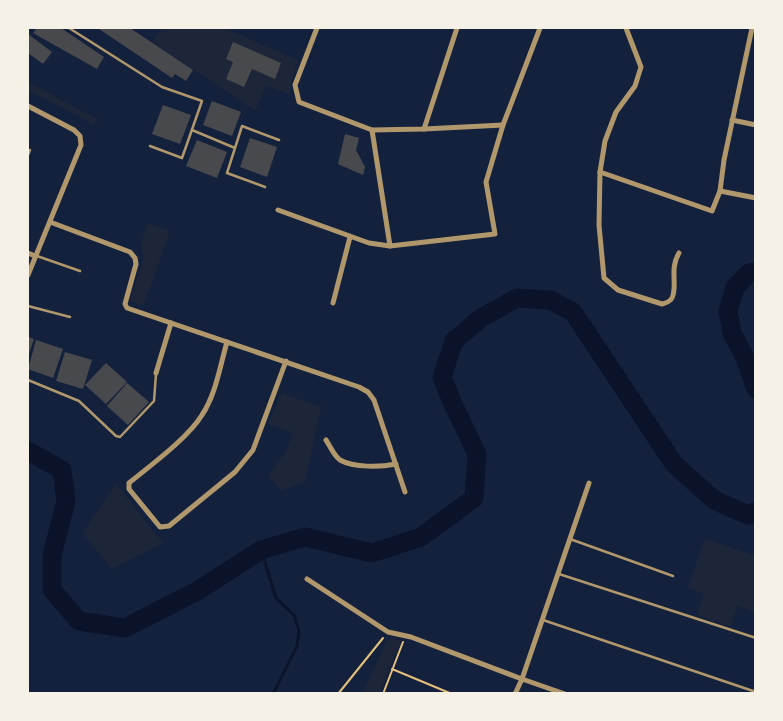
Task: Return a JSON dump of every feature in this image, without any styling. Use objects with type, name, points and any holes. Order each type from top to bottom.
[{"type":"street","points":[[317,28],[295,85],[299,102],[372,130],[503,125]]},
{"type":"street","points":[[424,129],[457,28]]},
{"type":"street","points":[[278,210],[369,243],[390,246],[495,234],[486,182],[503,125],[540,28]]},
{"type":"street","points":[[626,28],[641,67],[635,86],[616,112],[605,141],[600,172],[600,225],[604,278],[618,290],[662,304],[668,302],[673,297],[674,261],[679,253]]},
{"type":"street","points":[[600,172],[712,211],[720,191],[732,120],[753,32]]},
{"type":"street","points":[[28,106],[74,130],[80,136],[81,144],[28,275]]},
{"type":"street","points":[[732,120],[756,125]]},
{"type":"street","points":[[372,130],[390,246]]},
{"type":"street","points":[[720,191],[756,198]]},
{"type":"street","points":[[50,222],[130,252],[135,258],[136,264],[125,304],[127,308],[286,361],[368,392],[374,400],[405,492]]},
{"type":"street","points":[[333,303],[350,236]]},
{"type":"street","points":[[28,253],[35,256]]},
{"type":"street","points":[[156,373],[171,323]]},
{"type":"street","points":[[227,342],[203,415],[192,428],[129,483],[129,490],[160,526],[169,526],[235,472],[247,459],[259,438],[286,361]]},
{"type":"street","points":[[326,440],[341,460],[376,467],[396,464]]},
{"type":"street","points":[[515,694],[543,620],[589,483]]},
{"type":"street","points":[[307,579],[388,632],[405,636],[565,694]]},
{"type":"lane","points":[[69,28],[162,87],[202,101],[182,158],[150,146]]},
{"type":"lane","points":[[265,187],[227,173],[242,126],[279,140]]},
{"type":"lane","points":[[192,130],[235,148]]},
{"type":"lane","points":[[28,155],[30,150]]},
{"type":"lane","points":[[35,256],[80,271]]},
{"type":"lane","points":[[28,306],[70,316]]},
{"type":"lane","points":[[28,380],[80,401],[116,436],[120,437],[154,401],[156,373]]},
{"type":"lane","points":[[570,539],[673,576]]},
{"type":"lane","points":[[559,574],[756,638]]},
{"type":"lane","points":[[543,620],[756,692]]},
{"type":"path","points":[[338,694],[388,632]]},
{"type":"path","points":[[383,694],[405,636]]},
{"type":"path","points":[[392,669],[452,694]]},
{"type":"shaded area","points":[[163,28],[224,28],[298,60],[289,94],[266,86],[255,111],[152,42]]},
{"type":"shaded area","points":[[28,82],[99,120],[91,125],[84,119],[28,90]]},
{"type":"shaded area","points":[[148,223],[170,231],[144,305],[129,301],[143,263],[141,243]]},
{"type":"shaded area","points":[[282,393],[321,407],[305,482],[281,490],[268,477],[288,448],[292,432],[268,424]]},
{"type":"shaded area","points":[[116,484],[163,543],[112,569],[82,533]]},
{"type":"shaded area","points":[[705,538],[755,556],[755,613],[737,606],[731,627],[697,615],[704,594],[688,588]]},
{"type":"shaded area","points":[[390,639],[401,640],[380,693],[363,693],[386,642]]},
{"type":"building","points":[[37,28],[61,28],[104,57],[97,69],[33,33]]},
{"type":"building","points":[[100,28],[130,28],[193,70],[186,81],[175,74],[172,78]]},
{"type":"building","points":[[28,34],[52,52],[43,64],[28,53]]},
{"type":"building","points":[[233,42],[281,63],[275,79],[252,69],[244,87],[226,79],[233,62],[226,59]]},
{"type":"building","points":[[212,101],[241,112],[232,136],[203,125]]},
{"type":"building","points":[[163,105],[191,115],[180,144],[152,134]]},
{"type":"building","points":[[345,134],[359,138],[356,150],[365,167],[363,175],[338,164]]},
{"type":"building","points":[[250,138],[277,147],[267,177],[240,167]]},
{"type":"building","points":[[197,140],[227,152],[217,178],[186,166]]},
{"type":"building","points":[[28,337],[34,339],[28,356]]},
{"type":"building","points":[[36,340],[63,349],[53,378],[28,369]]},
{"type":"building","points":[[65,352],[92,360],[83,389],[56,381]]},
{"type":"building","points":[[106,363],[127,382],[106,404],[85,385]]},
{"type":"building","points":[[127,383],[149,402],[128,425],[107,406]]},
{"type":"waterway","points":[[756,272],[749,273],[735,287],[728,311],[732,333],[745,358],[756,389]]},
{"type":"waterway","points":[[28,451],[62,470],[66,501],[52,555],[52,590],[79,621],[125,628],[199,590],[261,550],[305,537],[372,553],[421,537],[474,498],[477,454],[442,377],[454,341],[481,318],[517,298],[550,300],[573,312],[674,464],[714,500],[748,515],[756,511]]},
{"type":"waterway","points":[[261,550],[276,598],[294,615],[299,631],[297,646],[273,694]]}]
